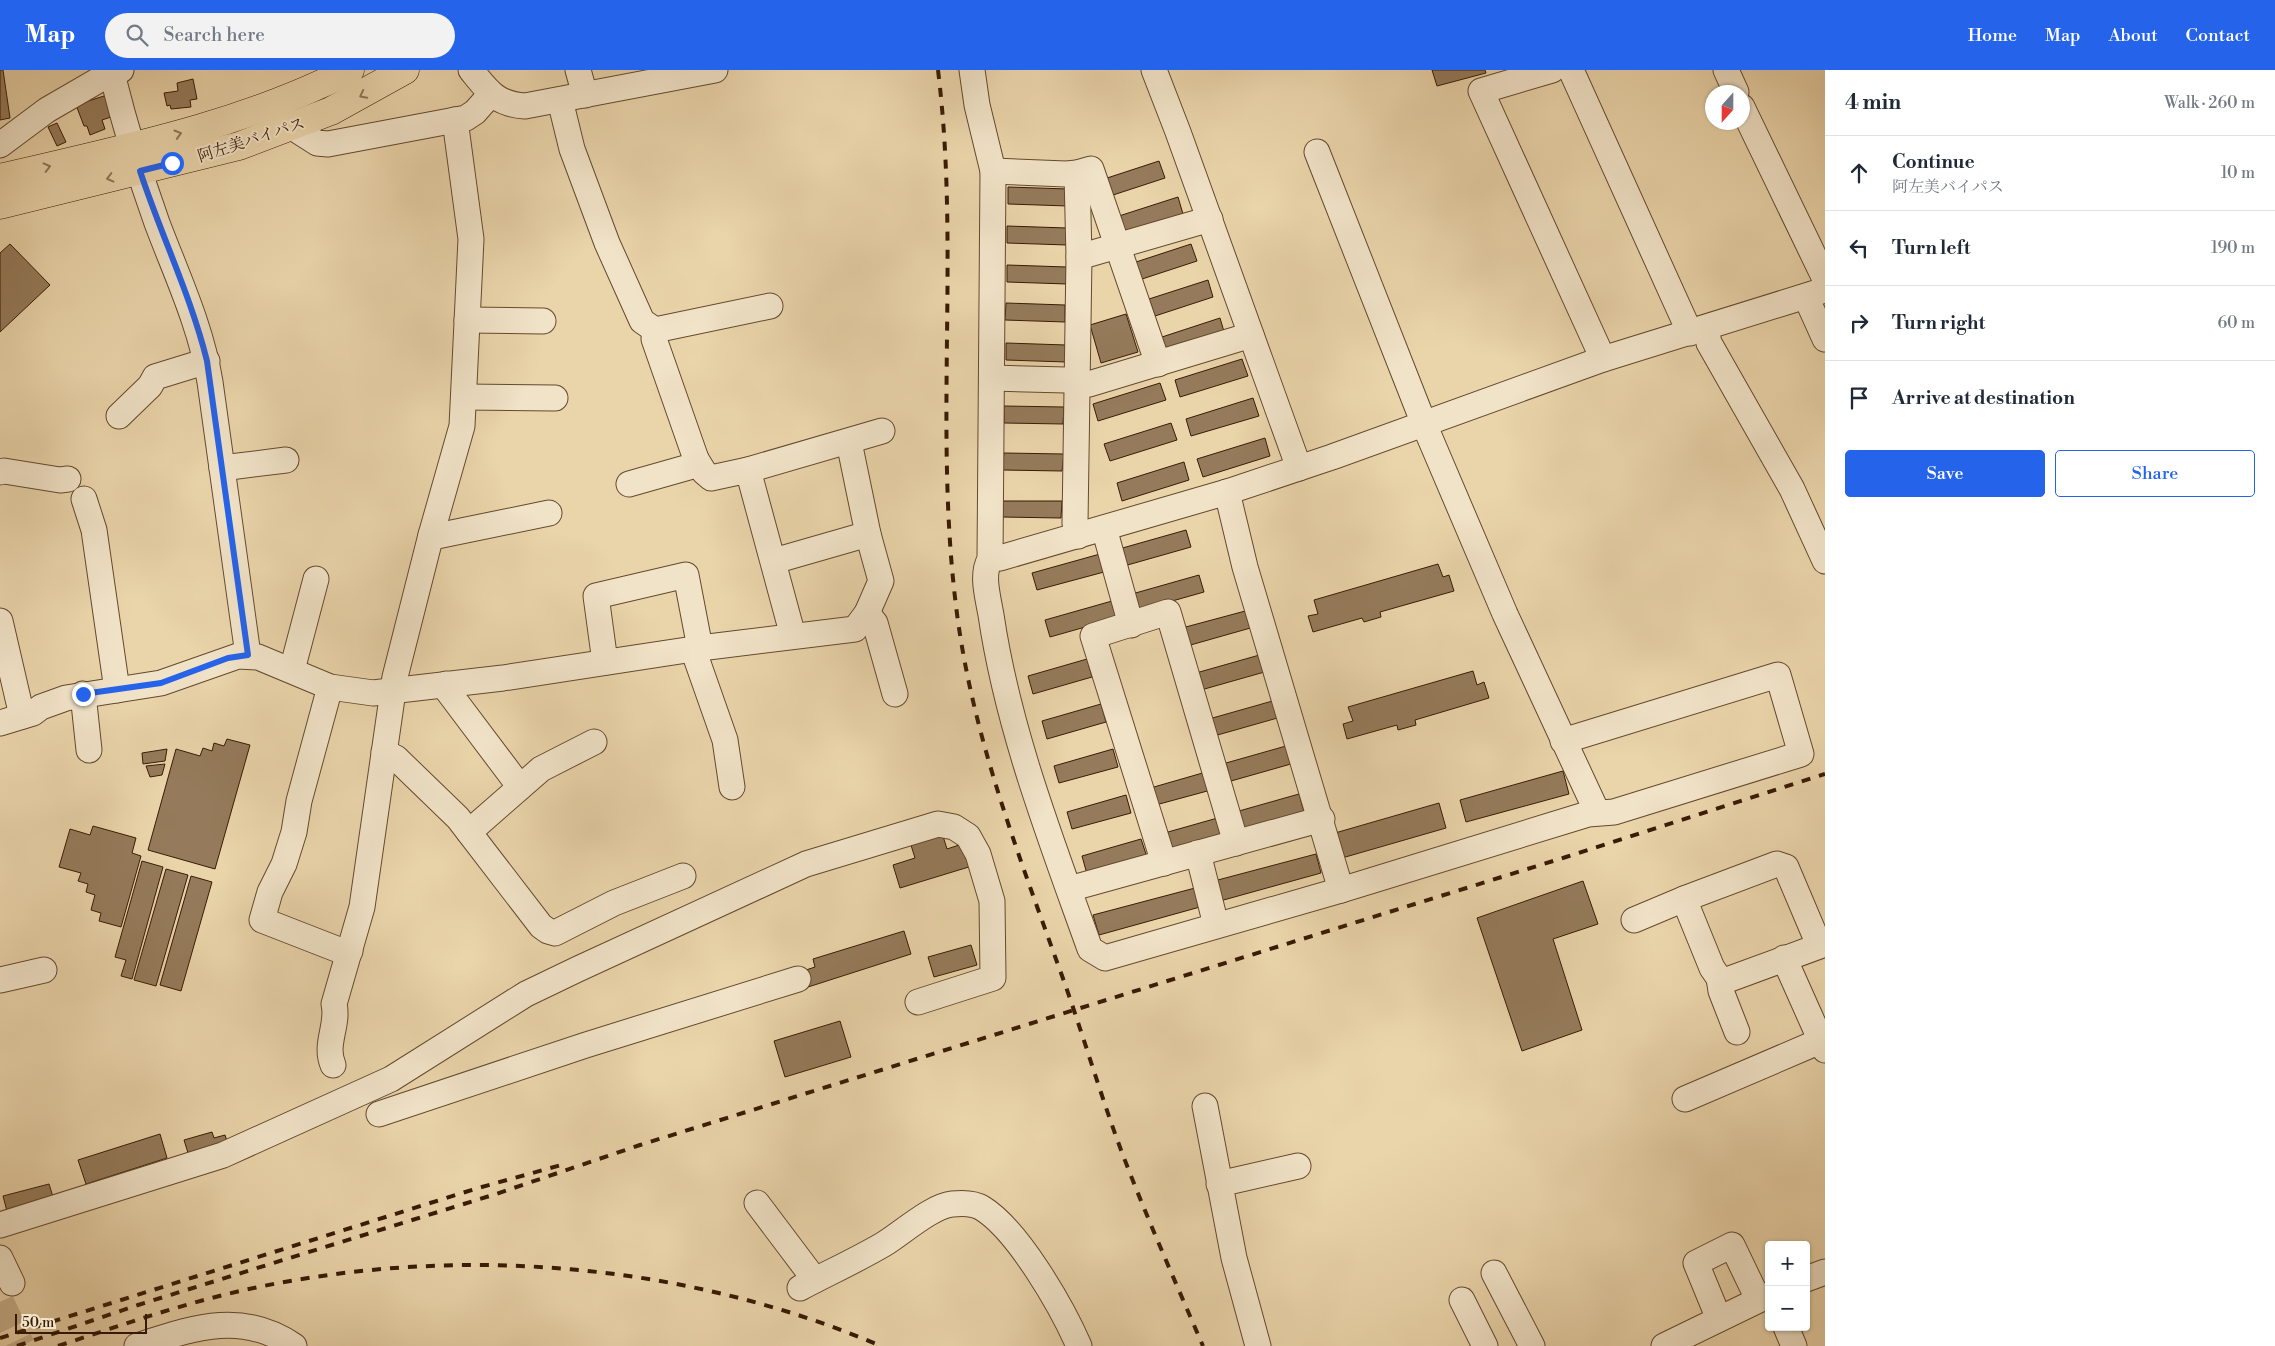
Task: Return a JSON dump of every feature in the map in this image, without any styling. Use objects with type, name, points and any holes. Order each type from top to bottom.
[{"type":"main road","name":"阿左美バイパス","points":[[0,205],[136,159],[307,92],[350,70]]},
{"type":"main road","name":"阿左美バイパス","points":[[0,178],[240,146],[292,127],[351,101],[405,70]]},
{"type":"street","points":[[471,70],[491,94],[502,102],[525,106],[715,70]]},
{"type":"street","points":[[578,70],[585,96]]},
{"type":"street","points":[[972,70],[977,106],[993,171],[990,559],[985,577],[996,649],[1025,762],[1090,949],[1105,958],[1341,890],[1597,812],[1614,812],[1801,754],[1778,675],[1564,741]]},
{"type":"street","points":[[1154,70],[1210,218],[1299,468]]},
{"type":"street","points":[[1552,70],[1481,91],[1603,359]]},
{"type":"street","points":[[1571,70],[1698,331],[1709,343],[1792,489],[1825,560]]},
{"type":"street","points":[[1726,70],[1733,85]]},
{"type":"street","points":[[0,145],[47,110],[115,71],[136,159],[157,223],[196,320],[207,361],[248,655]]},
{"type":"street","points":[[292,127],[318,143],[328,144],[466,118],[475,112],[491,94]]},
{"type":"street","points":[[560,100],[572,149],[607,243],[642,321],[655,330],[770,306]]},
{"type":"street","points":[[333,1065],[329,1043],[336,1011],[334,1004],[362,908],[393,690],[431,535],[462,426],[471,239],[455,120]]},
{"type":"street","points":[[1750,123],[1825,278]]},
{"type":"street","points":[[1317,152],[1424,424],[1505,614],[1597,812]]},
{"type":"street","points":[[993,171],[1077,173],[1090,169],[1158,364]]},
{"type":"street","points":[[1077,173],[1079,257],[1075,523],[1078,536]]},
{"type":"street","points":[[1079,257],[1210,218]]},
{"type":"street","points":[[990,559],[1000,558],[1078,536],[1227,492],[1424,424],[1603,359],[1815,294],[1825,339]]},
{"type":"street","points":[[467,320],[543,321]]},
{"type":"street","points":[[655,330],[654,339],[696,459],[704,472],[711,478],[748,470],[882,431]]},
{"type":"street","points":[[992,378],[1089,384],[1251,335]]},
{"type":"street","points":[[119,416],[150,386],[154,377],[207,361]]},
{"type":"street","points":[[464,398],[555,398]]},
{"type":"street","points":[[0,621],[11,720],[58,701],[83,694],[161,683],[228,658],[248,655],[258,656],[330,687],[373,693],[503,678],[793,636],[855,630],[867,613],[881,581],[868,534],[849,442]]},
{"type":"street","points":[[629,484],[689,467],[696,459]]},
{"type":"street","points":[[222,468],[286,460]]},
{"type":"street","points":[[748,470],[793,636]]},
{"type":"street","points":[[0,472],[4,471],[60,480],[68,479]]},
{"type":"street","points":[[1227,492],[1245,567],[1322,819],[1341,890]]},
{"type":"street","points":[[84,499],[94,530],[117,690]]},
{"type":"street","points":[[431,535],[437,536],[549,512]]},
{"type":"street","points":[[1104,528],[1131,625]]},
{"type":"street","points":[[774,561],[868,534]]},
{"type":"street","points":[[605,662],[596,596],[686,575],[696,649],[725,740],[732,787]]},
{"type":"street","points":[[292,670],[316,580]]},
{"type":"street","points":[[1164,863],[1094,636],[1168,612],[1236,843]]},
{"type":"street","points":[[867,613],[875,623],[895,694]]},
{"type":"street","points":[[446,684],[447,690],[520,787]]},
{"type":"street","points":[[330,687],[299,801],[294,832],[284,864],[270,892],[262,920],[339,950],[350,951]]},
{"type":"street","points":[[83,694],[89,750]]},
{"type":"street","points":[[469,832],[540,769],[594,742]]},
{"type":"street","points":[[384,752],[396,758],[458,818],[541,926],[548,931],[556,933],[614,903],[683,876]]},
{"type":"street","points":[[1069,890],[1322,819]]},
{"type":"street","points":[[0,1225],[223,1155],[391,1078],[526,994],[806,864],[938,824],[954,826],[968,836],[978,854],[992,901],[993,978],[918,1002]]},
{"type":"street","points":[[1198,854],[1216,925]]},
{"type":"street","points":[[1634,920],[1777,864],[1786,867],[1822,944],[1727,980],[1720,978]]},
{"type":"street","points":[[1684,899],[1712,968],[1720,978],[1721,991],[1738,1032]]},
{"type":"street","points":[[1685,1099],[1824,1043],[1784,958]]},
{"type":"street","points":[[0,980],[44,970]]},
{"type":"street","points":[[379,1114],[426,1097],[798,979]]},
{"type":"street","points":[[391,1078],[426,1097]]},
{"type":"street","points":[[1205,1106],[1234,1258],[1258,1346]]},
{"type":"street","points":[[1219,1184],[1298,1166]]},
{"type":"street","points":[[757,1203],[807,1284],[883,1245],[931,1213],[950,1204],[970,1204],[982,1208],[1018,1242],[1066,1316],[1080,1346]]},
{"type":"street","points":[[1664,1346],[1719,1319],[1763,1297],[1732,1245],[1696,1263],[1719,1319]]},
{"type":"street","points":[[0,1258],[12,1283]]},
{"type":"street","points":[[1810,1278],[1825,1272]]},
{"type":"street","points":[[1494,1273],[1532,1346]]},
{"type":"street","points":[[1462,1300],[1485,1346]]},
{"type":"street","points":[[137,1346],[210,1326],[227,1324],[263,1329],[294,1346]]},
{"type":"street","points":[[1788,1331],[1794,1346]]},
{"type":"building","points":[[0,70],[3,70],[10,118],[0,120]]},
{"type":"building","points":[[1432,70],[1485,70],[1486,73],[1437,86]]},
{"type":"building","points":[[193,79],[197,99],[190,100],[191,107],[171,109],[170,105],[167,106],[164,93],[178,91],[177,83]]},
{"type":"building","points":[[107,95],[114,116],[102,120],[105,129],[90,135],[87,126],[84,126],[76,105]]},
{"type":"building","points":[[57,123],[66,142],[57,146],[48,127]]},
{"type":"building","points":[[1159,161],[1165,178],[1107,197],[1101,180]]},
{"type":"building","points":[[1008,187],[1068,189],[1068,206],[1008,204]]},
{"type":"building","points":[[1178,197],[1183,214],[1125,233],[1119,216]]},
{"type":"building","points":[[1007,226],[1067,228],[1067,245],[1007,243]]},
{"type":"building","points":[[10,244],[50,285],[0,332],[0,253]]},
{"type":"building","points":[[1191,244],[1197,261],[1139,280],[1133,263]]},
{"type":"building","points":[[1007,265],[1067,267],[1067,284],[1007,282]]},
{"type":"building","points":[[1208,280],[1213,297],[1155,316],[1149,299]]},
{"type":"building","points":[[1006,303],[1065,305],[1065,322],[1005,320]]},
{"type":"building","points":[[1126,314],[1138,352],[1101,363],[1090,325]]},
{"type":"building","points":[[1220,318],[1225,335],[1167,354],[1162,337]]},
{"type":"building","points":[[1006,343],[1066,345],[1066,362],[1006,360]]},
{"type":"building","points":[[1242,359],[1248,376],[1180,397],[1175,380]]},
{"type":"building","points":[[1160,383],[1166,400],[1098,421],[1093,404]]},
{"type":"building","points":[[1253,398],[1259,416],[1191,436],[1186,419]]},
{"type":"building","points":[[1004,406],[1064,407],[1063,424],[1004,423]]},
{"type":"building","points":[[1171,423],[1177,440],[1110,461],[1104,444]]},
{"type":"building","points":[[1265,438],[1270,456],[1203,477],[1197,459]]},
{"type":"building","points":[[1004,453],[1064,454],[1062,471],[1002,470]]},
{"type":"building","points":[[1184,462],[1189,480],[1122,501],[1117,483]]},
{"type":"building","points":[[1002,501],[1062,501],[1061,518],[1001,517]]},
{"type":"building","points":[[1186,530],[1191,547],[1124,566],[1119,549]]},
{"type":"building","points":[[1100,554],[1104,572],[1037,590],[1032,573]]},
{"type":"building","points":[[1438,564],[1443,577],[1449,575],[1454,591],[1380,612],[1381,617],[1364,622],[1362,618],[1313,632],[1308,616],[1318,614],[1314,600]]},
{"type":"building","points":[[1199,575],[1204,592],[1137,611],[1132,594]]},
{"type":"building","points":[[1112,601],[1117,618],[1050,637],[1045,620]]},
{"type":"building","points":[[1249,610],[1254,627],[1187,646],[1182,628]]},
{"type":"building","points":[[1263,654],[1268,671],[1201,690],[1196,673]]},
{"type":"building","points":[[1087,659],[1092,677],[1033,694],[1028,676]]},
{"type":"building","points":[[1473,671],[1477,685],[1484,682],[1489,698],[1415,720],[1416,725],[1398,730],[1397,725],[1347,739],[1343,724],[1353,721],[1348,707]]},
{"type":"building","points":[[1276,700],[1281,717],[1214,736],[1209,719]]},
{"type":"building","points":[[1101,704],[1106,722],[1047,739],[1042,721]]},
{"type":"building","points":[[227,739],[250,745],[215,869],[148,850],[176,749],[200,756],[203,748],[212,751],[214,743],[224,746]]},
{"type":"building","points":[[1286,746],[1291,764],[1231,781],[1226,763]]},
{"type":"building","points":[[167,749],[165,761],[143,764],[142,753]]},
{"type":"building","points":[[1113,749],[1118,767],[1059,783],[1054,766]]},
{"type":"building","points":[[165,764],[162,775],[150,777],[146,766]]},
{"type":"building","points":[[1563,771],[1569,794],[1466,822],[1460,800]]},
{"type":"building","points":[[1206,772],[1211,790],[1152,806],[1147,789]]},
{"type":"building","points":[[1299,794],[1304,812],[1244,829],[1239,811]]},
{"type":"building","points":[[1126,795],[1131,813],[1072,829],[1067,812]]},
{"type":"building","points":[[1439,803],[1446,828],[1342,858],[1335,833]]},
{"type":"building","points":[[1221,817],[1226,835],[1166,851],[1161,834]]},
{"type":"building","points":[[93,826],[136,838],[132,853],[141,856],[121,927],[99,921],[101,913],[91,910],[95,895],[86,892],[88,884],[78,881],[81,873],[59,867],[70,829],[90,835]]},
{"type":"building","points":[[942,833],[947,849],[965,843],[972,866],[900,888],[893,865],[915,858],[910,842]]},
{"type":"building","points":[[1141,839],[1147,857],[1087,874],[1082,856]]},
{"type":"building","points":[[1316,854],[1321,873],[1220,901],[1214,881]]},
{"type":"building","points":[[142,861],[163,867],[132,979],[121,976],[126,960],[115,957]]},
{"type":"building","points":[[166,869],[188,875],[156,986],[134,980]]},
{"type":"building","points":[[191,876],[212,882],[181,991],[160,985]]},
{"type":"building","points":[[1583,881],[1598,924],[1553,939],[1582,1030],[1522,1051],[1477,918]]},
{"type":"building","points":[[1195,888],[1200,907],[1099,935],[1093,915]]},
{"type":"building","points":[[904,931],[911,954],[805,988],[800,972],[815,967],[813,959]]},
{"type":"building","points":[[971,945],[977,965],[934,977],[928,957]]},
{"type":"building","points":[[840,1021],[851,1057],[785,1077],[774,1041]]},
{"type":"building","points":[[212,1132],[214,1138],[225,1135],[228,1144],[189,1156],[184,1140]]},
{"type":"building","points":[[160,1134],[167,1158],[86,1184],[78,1160]]},
{"type":"building","points":[[49,1184],[54,1200],[8,1215],[3,1196]]},
{"type":"tunnel","points":[[0,1302],[21,1346]]},
{"type":"railway","points":[[938,70],[947,204],[946,405],[950,539],[956,606],[972,697],[996,787],[1121,1150],[1203,1346]]},
{"type":"railway","points":[[17,1346],[138,1305],[496,1194],[640,1145],[1566,857],[1825,774]]},
{"type":"railway","points":[[0,1338],[478,1188],[565,1164]]},
{"type":"railway","points":[[58,1346],[129,1322],[249,1289],[328,1275],[408,1267],[488,1265],[569,1269],[649,1279],[728,1295],[806,1318],[881,1346]]},
{"type":"route","points":[[83,694],[161,683],[186,676],[228,658],[248,655],[207,361],[196,320],[157,223],[140,171],[172,163]]}]
